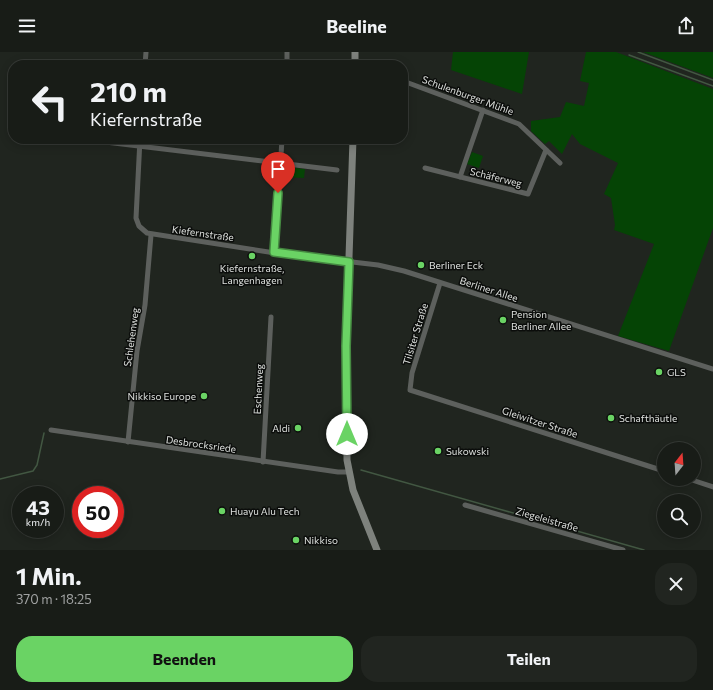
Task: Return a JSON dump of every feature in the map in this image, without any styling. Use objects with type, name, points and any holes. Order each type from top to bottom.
[{"type":"main road","points":[[353,144],[346,354],[347,460],[359,506],[377,550]]},
{"type":"street","name":"Schulenburger Mühle","points":[[408,83],[519,124],[560,163]]},
{"type":"street","name":"Schäferweg","points":[[460,177],[484,110]]},
{"type":"street","points":[[123,144],[337,170]]},
{"type":"street","points":[[274,252],[282,144]]},
{"type":"street","points":[[140,146],[136,218],[142,229],[150,235]]},
{"type":"street","name":"Schäferweg","points":[[425,168],[528,194],[546,150]]},
{"type":"street","name":"Kiefernstraße","points":[[150,235],[349,262]]},
{"type":"street","name":"Schlehenweg","points":[[128,442],[137,351],[145,305],[150,235]]},
{"type":"street","name":"Berliner Allee","points":[[349,262],[404,271],[713,369]]},
{"type":"street","name":"Tilsiter Straße","points":[[410,390],[412,373],[440,283]]},
{"type":"street","name":"Eschenweg","points":[[263,462],[271,317]]},
{"type":"street","name":"Gleiwitzer Straße","points":[[410,390],[657,469]]},
{"type":"street","name":"Desbrocksriede","points":[[51,430],[263,462],[338,472],[349,472]]},
{"type":"street","points":[[701,483],[713,487]]},
{"type":"street","name":"Ziegeleistraße","points":[[465,504],[624,550]]},
{"type":"green space","points":[[453,52],[529,52],[522,94],[451,70]]},
{"type":"green space","points":[[586,52],[616,52],[713,89],[713,228],[669,351],[618,336],[654,244],[614,230],[615,225],[611,198],[604,194],[618,163],[580,144],[572,134],[562,154],[549,141],[545,144],[531,131],[531,121],[560,117],[566,102],[584,106],[589,83],[580,81]]},
{"type":"green space","points":[[643,52],[713,52],[713,78]]},
{"type":"green space","points":[[472,152],[483,156],[479,168],[467,164]]},
{"type":"green space","points":[[284,167],[305,169],[304,178],[283,177]]},
{"type":"waterway","points":[[638,52],[713,80]]},
{"type":"waterway","points":[[629,55],[713,86]]},
{"type":"waterway","points":[[0,479],[33,471],[37,465],[44,433]]},
{"type":"waterway","points":[[361,470],[644,550]]},
{"type":"place","name":"Kiefernstraße, Langenhagen","points":[[252,256]]},
{"type":"place","name":"Berliner Eck","points":[[421,265]]},
{"type":"place","name":"Pension Berliner Allee","points":[[503,320]]},
{"type":"place","name":"GLS","points":[[659,372]]},
{"type":"place","name":"Nikkiso Europe","points":[[204,396]]},
{"type":"place","name":"Schafthäutle","points":[[611,418]]},
{"type":"place","name":"Aldi","points":[[298,428]]},
{"type":"place","name":"Sukowski","points":[[438,451]]},
{"type":"place","name":"Huayu Alu Tech","points":[[222,511]]},
{"type":"place","name":"Nikkiso","points":[[296,540]]},
{"type":"route","points":[[278,193],[274,252],[349,262],[346,346],[347,434]]}]
